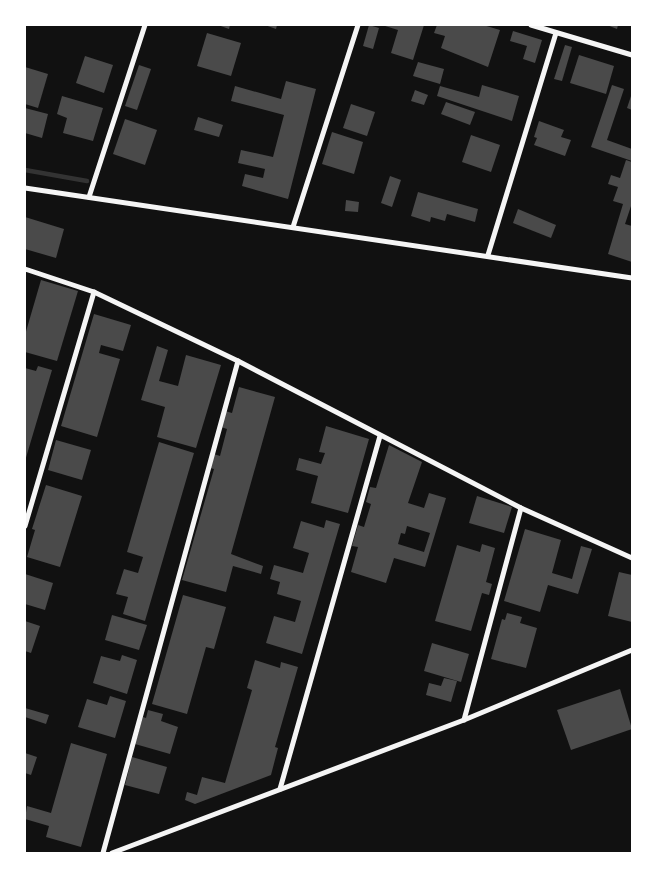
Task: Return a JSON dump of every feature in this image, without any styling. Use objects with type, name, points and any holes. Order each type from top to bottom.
[{"type":"street","points":[[89,197],[144,25]]},
{"type":"street","points":[[293,227],[358,25]]},
{"type":"street","points":[[531,25],[632,55]]},
{"type":"street","points":[[488,255],[556,33]]},
{"type":"street","points":[[25,188],[488,255],[632,278]]},
{"type":"street","points":[[25,269],[94,292],[238,361],[521,508],[632,558]]},
{"type":"street","points":[[25,526],[94,292]]},
{"type":"street","points":[[103,853],[238,361]]},
{"type":"street","points":[[280,789],[380,436]]},
{"type":"street","points":[[464,720],[521,508]]},
{"type":"street","points":[[112,853],[464,720],[632,650]]},
{"type":"building","points":[[218,25],[230,25],[229,29]]},
{"type":"building","points":[[265,25],[277,25],[276,29]]},
{"type":"building","points":[[369,25],[379,28],[373,49],[363,46]]},
{"type":"building","points":[[382,25],[424,25],[413,60],[391,53],[398,30]]},
{"type":"building","points":[[437,25],[483,25],[500,30],[488,67],[441,48],[445,36],[434,33]]},
{"type":"building","points":[[607,25],[618,25],[617,29]]},
{"type":"building","points":[[513,31],[542,40],[535,63],[523,59],[527,46],[510,41]]},
{"type":"building","points":[[207,33],[241,43],[231,76],[197,66]]},
{"type":"building","points":[[565,45],[572,47],[562,81],[554,79]]},
{"type":"building","points":[[579,55],[614,66],[606,94],[570,83]]},
{"type":"building","points":[[85,56],[113,65],[104,93],[76,83]]},
{"type":"building","points":[[418,62],[444,69],[440,84],[413,76]]},
{"type":"building","points":[[139,65],[151,69],[137,110],[125,106]]},
{"type":"building","points":[[25,67],[48,74],[38,108],[25,104]]},
{"type":"building","points":[[286,81],[316,89],[288,199],[242,186],[245,174],[263,178],[265,169],[238,163],[241,150],[273,157],[284,115],[231,101],[235,86],[281,99]]},
{"type":"building","points":[[482,85],[519,96],[512,121],[437,96],[440,86],[479,97]]},
{"type":"building","points":[[612,85],[624,89],[607,140],[632,149],[632,161],[591,147]]},
{"type":"building","points":[[415,90],[428,95],[424,105],[411,101]]},
{"type":"building","points":[[632,93],[632,110],[627,108]]},
{"type":"building","points":[[62,96],[103,108],[93,141],[63,133],[67,118],[57,114]]},
{"type":"building","points":[[446,102],[475,112],[470,125],[441,114]]},
{"type":"building","points":[[351,104],[375,112],[367,136],[343,128]]},
{"type":"building","points":[[25,108],[48,114],[42,138],[25,133]]},
{"type":"building","points":[[198,117],[223,125],[219,137],[194,130]]},
{"type":"building","points":[[125,119],[157,130],[145,165],[113,154]]},
{"type":"building","points":[[539,121],[564,130],[561,137],[571,140],[565,156],[534,145],[537,138],[534,137]]},
{"type":"building","points":[[332,132],[363,142],[354,174],[322,164]]},
{"type":"building","points":[[471,135],[500,145],[491,172],[462,162]]},
{"type":"building","points":[[626,160],[632,162],[632,203],[625,224],[632,226],[632,262],[608,254],[623,204],[613,201],[618,187],[608,184],[611,175],[620,178]]},
{"type":"building","points":[[390,176],[401,180],[392,207],[381,203]]},
{"type":"building","points":[[418,192],[478,209],[475,222],[447,214],[445,221],[431,217],[430,222],[411,216]]},
{"type":"building","points":[[346,200],[359,202],[358,212],[345,211]]},
{"type":"building","points":[[518,209],[556,225],[551,238],[513,223]]},
{"type":"building","points":[[25,217],[64,229],[56,258],[25,249]]},
{"type":"building","points":[[41,280],[78,291],[57,361],[25,352],[25,335]]},
{"type":"building","points":[[94,314],[131,325],[123,351],[101,345],[99,353],[120,359],[97,437],[61,426]]},
{"type":"building","points":[[157,346],[168,350],[159,381],[178,386],[186,355],[221,365],[196,448],[157,437],[165,407],[141,400]]},
{"type":"building","points":[[38,366],[52,370],[25,461],[25,368],[36,371]]},
{"type":"building","points":[[239,387],[275,397],[231,554],[263,566],[261,574],[233,566],[226,592],[182,580],[214,469],[210,468],[214,454],[220,456],[227,429],[221,427],[225,411],[232,413]]},
{"type":"building","points":[[326,426],[369,439],[348,513],[311,503],[318,476],[296,470],[299,458],[321,464],[325,453],[319,452]]},
{"type":"building","points":[[56,440],[91,450],[82,480],[48,470]]},
{"type":"building","points":[[159,442],[194,453],[145,621],[123,614],[128,597],[116,594],[124,569],[138,573],[143,557],[127,552]]},
{"type":"building","points":[[389,445],[422,462],[408,503],[424,508],[429,493],[446,498],[425,567],[394,558],[386,583],[351,572],[358,547],[352,546],[358,525],[364,527],[371,504],[366,502],[370,487],[376,488]],"holes":[[[407,526],[430,533],[424,552],[398,544],[401,533],[405,534]]]},
{"type":"building","points":[[46,485],[82,496],[60,567],[27,557],[35,530],[32,529]]},
{"type":"building","points":[[477,496],[512,507],[504,533],[469,523]]},
{"type":"building","points":[[326,520],[340,524],[302,654],[266,643],[274,616],[295,622],[301,601],[277,594],[280,582],[270,579],[274,565],[303,573],[309,553],[293,548],[301,521],[324,528]]},
{"type":"building","points":[[525,529],[561,540],[552,573],[572,579],[581,546],[592,549],[578,594],[548,585],[540,612],[504,601]]},
{"type":"building","points":[[482,544],[495,548],[486,582],[492,584],[489,595],[482,593],[471,631],[435,621],[457,545],[480,552]]},
{"type":"building","points":[[619,572],[632,575],[632,622],[608,616]]},
{"type":"building","points":[[25,574],[53,583],[45,610],[25,604]]},
{"type":"building","points":[[183,595],[226,607],[214,649],[206,647],[187,714],[152,704]]},
{"type":"building","points":[[507,613],[522,617],[520,623],[537,628],[526,668],[491,659],[502,619],[505,620]]},
{"type":"building","points":[[112,615],[147,625],[139,650],[105,640]]},
{"type":"building","points":[[25,621],[40,626],[31,653],[25,651]]},
{"type":"building","points":[[432,643],[469,654],[461,682],[424,671]]},
{"type":"building","points":[[122,655],[137,660],[127,694],[93,683],[101,656],[120,661]]},
{"type":"building","points":[[255,660],[280,668],[281,662],[298,667],[275,747],[278,748],[271,775],[195,804],[185,800],[187,792],[197,795],[202,777],[225,783],[252,690],[247,688]]},
{"type":"building","points":[[444,678],[457,681],[451,702],[426,695],[429,683],[441,686]]},
{"type":"building","points":[[620,689],[632,729],[571,750],[557,710]]},
{"type":"building","points":[[110,696],[126,701],[115,738],[78,727],[87,699],[107,705]]},
{"type":"building","points":[[25,708],[49,715],[46,724],[25,717]]},
{"type":"building","points":[[148,710],[163,714],[161,721],[178,727],[170,754],[135,744],[143,717],[146,718]]},
{"type":"building","points":[[71,743],[107,754],[81,847],[46,837],[49,826],[25,819],[27,806],[51,813]]},
{"type":"building","points":[[25,753],[37,757],[31,775],[25,773]]},
{"type":"building","points":[[132,757],[167,767],[159,794],[125,785]]},
{"type":"waterway","points":[[25,170],[87,181]]}]
